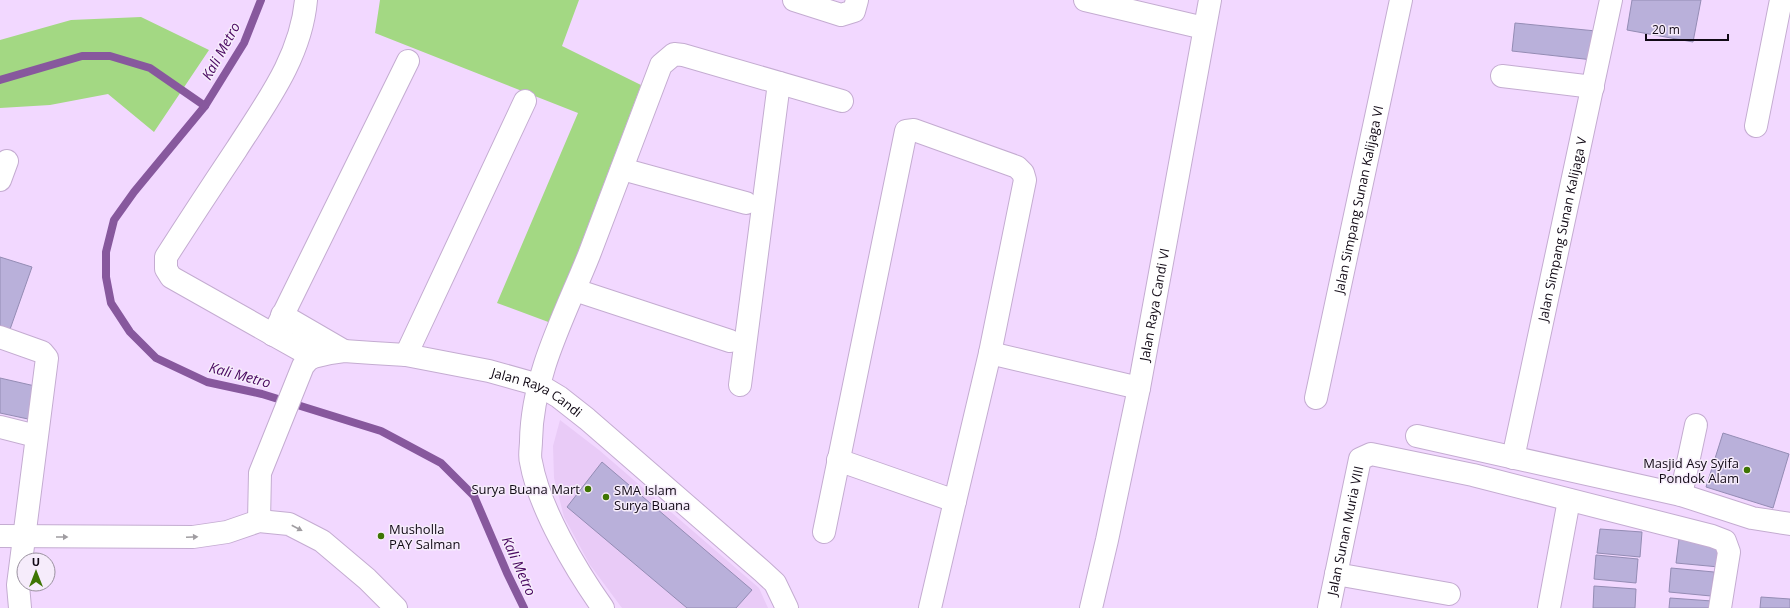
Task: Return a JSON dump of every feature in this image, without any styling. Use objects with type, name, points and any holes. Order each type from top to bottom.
[{"type":"street","points":[[259,521],[260,473],[268,450],[308,362],[273,334],[170,277],[166,269],[166,257],[275,88],[290,60],[295,47],[304,21],[306,0]]},
{"type":"street","points":[[794,0],[841,15],[854,11],[857,0]]},
{"type":"street","points":[[1085,0],[1204,28]]},
{"type":"street","name":"Jalan Raya Candi VI","points":[[1091,608],[1108,540],[1139,388],[1210,0]]},
{"type":"street","name":"Jalan Simpang Sunan Kalijaga VI","points":[[1316,398],[1401,0]]},
{"type":"street","name":"Jalan Simpang Sunan Kalijaga V","points":[[1513,458],[1593,87],[1610,0]]},
{"type":"street","points":[[1756,126],[1780,0]]},
{"type":"street","points":[[603,608],[582,578],[544,504],[530,462],[531,421],[539,385],[552,347],[661,65],[674,54],[683,55],[842,101]]},
{"type":"street","points":[[273,334],[408,61]]},
{"type":"street","points":[[1502,76],[1593,87]]},
{"type":"street","points":[[740,385],[779,83]]},
{"type":"street","points":[[406,355],[525,102]]},
{"type":"street","points":[[824,532],[906,131],[914,130],[1017,167],[1023,173],[1025,180],[990,354],[930,608]]},
{"type":"street","points":[[622,169],[746,203]]},
{"type":"street","points":[[575,290],[730,341]]},
{"type":"street","points":[[282,315],[344,351]]},
{"type":"street","points":[[0,337],[42,352],[47,358],[23,537],[18,585],[20,608]]},
{"type":"street","name":"Jalan Raya Candi","points":[[308,362],[344,351],[406,355],[489,371],[539,385],[559,397],[587,419],[762,571],[775,583],[787,608]]},
{"type":"street","points":[[990,354],[1139,388]]},
{"type":"street","points":[[1681,495],[1696,425]]},
{"type":"street","points":[[0,427],[36,436]]},
{"type":"street","points":[[1417,436],[1681,495],[1752,518],[1790,524]]},
{"type":"street","name":"Jalan Sunan Muria VIII","points":[[1329,608],[1360,459],[1365,455],[1371,454],[1473,475],[1569,500]]},
{"type":"street","points":[[838,460],[955,501]]},
{"type":"street","points":[[1549,608],[1569,500],[1712,536],[1725,541],[1729,552],[1720,608]]},
{"type":"street","points":[[0,536],[193,537],[227,532],[259,521],[289,524],[322,541],[367,579],[396,608]]},
{"type":"street","points":[[1336,574],[1449,594]]},
{"type":"shaded area","name":"SMA Islam Surya Buana","points":[[560,420],[599,450],[759,588],[768,608],[622,608],[590,565],[564,517],[554,478],[553,446]]},
{"type":"green space","points":[[380,0],[579,0],[562,46],[641,85],[551,323],[497,303],[578,113],[375,33]]},
{"type":"green space","points":[[141,17],[209,50],[154,132],[108,94],[50,105],[0,108],[0,40],[71,20]]},
{"type":"building","points":[[1632,0],[1701,0],[1693,42],[1627,30]]},
{"type":"building","points":[[1515,23],[1596,31],[1593,60],[1512,51]]},
{"type":"building","points":[[0,257],[32,267],[8,335],[0,331]]},
{"type":"building","points":[[0,378],[35,386],[28,419],[0,413]]},
{"type":"building","name":"Masjid Asy Syifa Pondok Alam","points":[[1723,433],[1789,454],[1773,508],[1706,487]]},
{"type":"building","points":[[602,462],[752,590],[736,608],[687,608],[567,507]]},
{"type":"building","points":[[1600,529],[1642,532],[1640,557],[1597,553]]},
{"type":"building","points":[[1679,539],[1721,543],[1719,567],[1676,563]]},
{"type":"building","points":[[1596,555],[1638,559],[1636,583],[1594,579]]},
{"type":"building","points":[[1671,568],[1714,572],[1711,596],[1669,592]]},
{"type":"building","points":[[1594,586],[1636,589],[1635,608],[1593,608]]},
{"type":"building","points":[[1761,597],[1790,599],[1790,608],[1760,608]]},
{"type":"building","points":[[1670,598],[1712,601],[1711,608],[1669,608]]},
{"type":"waterway","name":"Kali Metro","points":[[261,0],[244,43],[205,106],[134,192],[114,220],[106,252],[106,277],[111,303],[130,332],[156,358],[207,382],[262,394],[381,431],[441,463],[474,496],[507,573],[524,608]]},
{"type":"waterway","points":[[0,80],[82,56],[110,56],[150,68],[205,106]]},
{"type":"place","name":"Masjid Asy Syifa Pondok Alam","points":[[1747,470]]},
{"type":"place","name":"Surya Buana Mart","points":[[588,489]]},
{"type":"place","name":"SMA Islam Surya Buana","points":[[606,497]]},
{"type":"place","name":"Musholla PAY Salman","points":[[381,536]]}]
